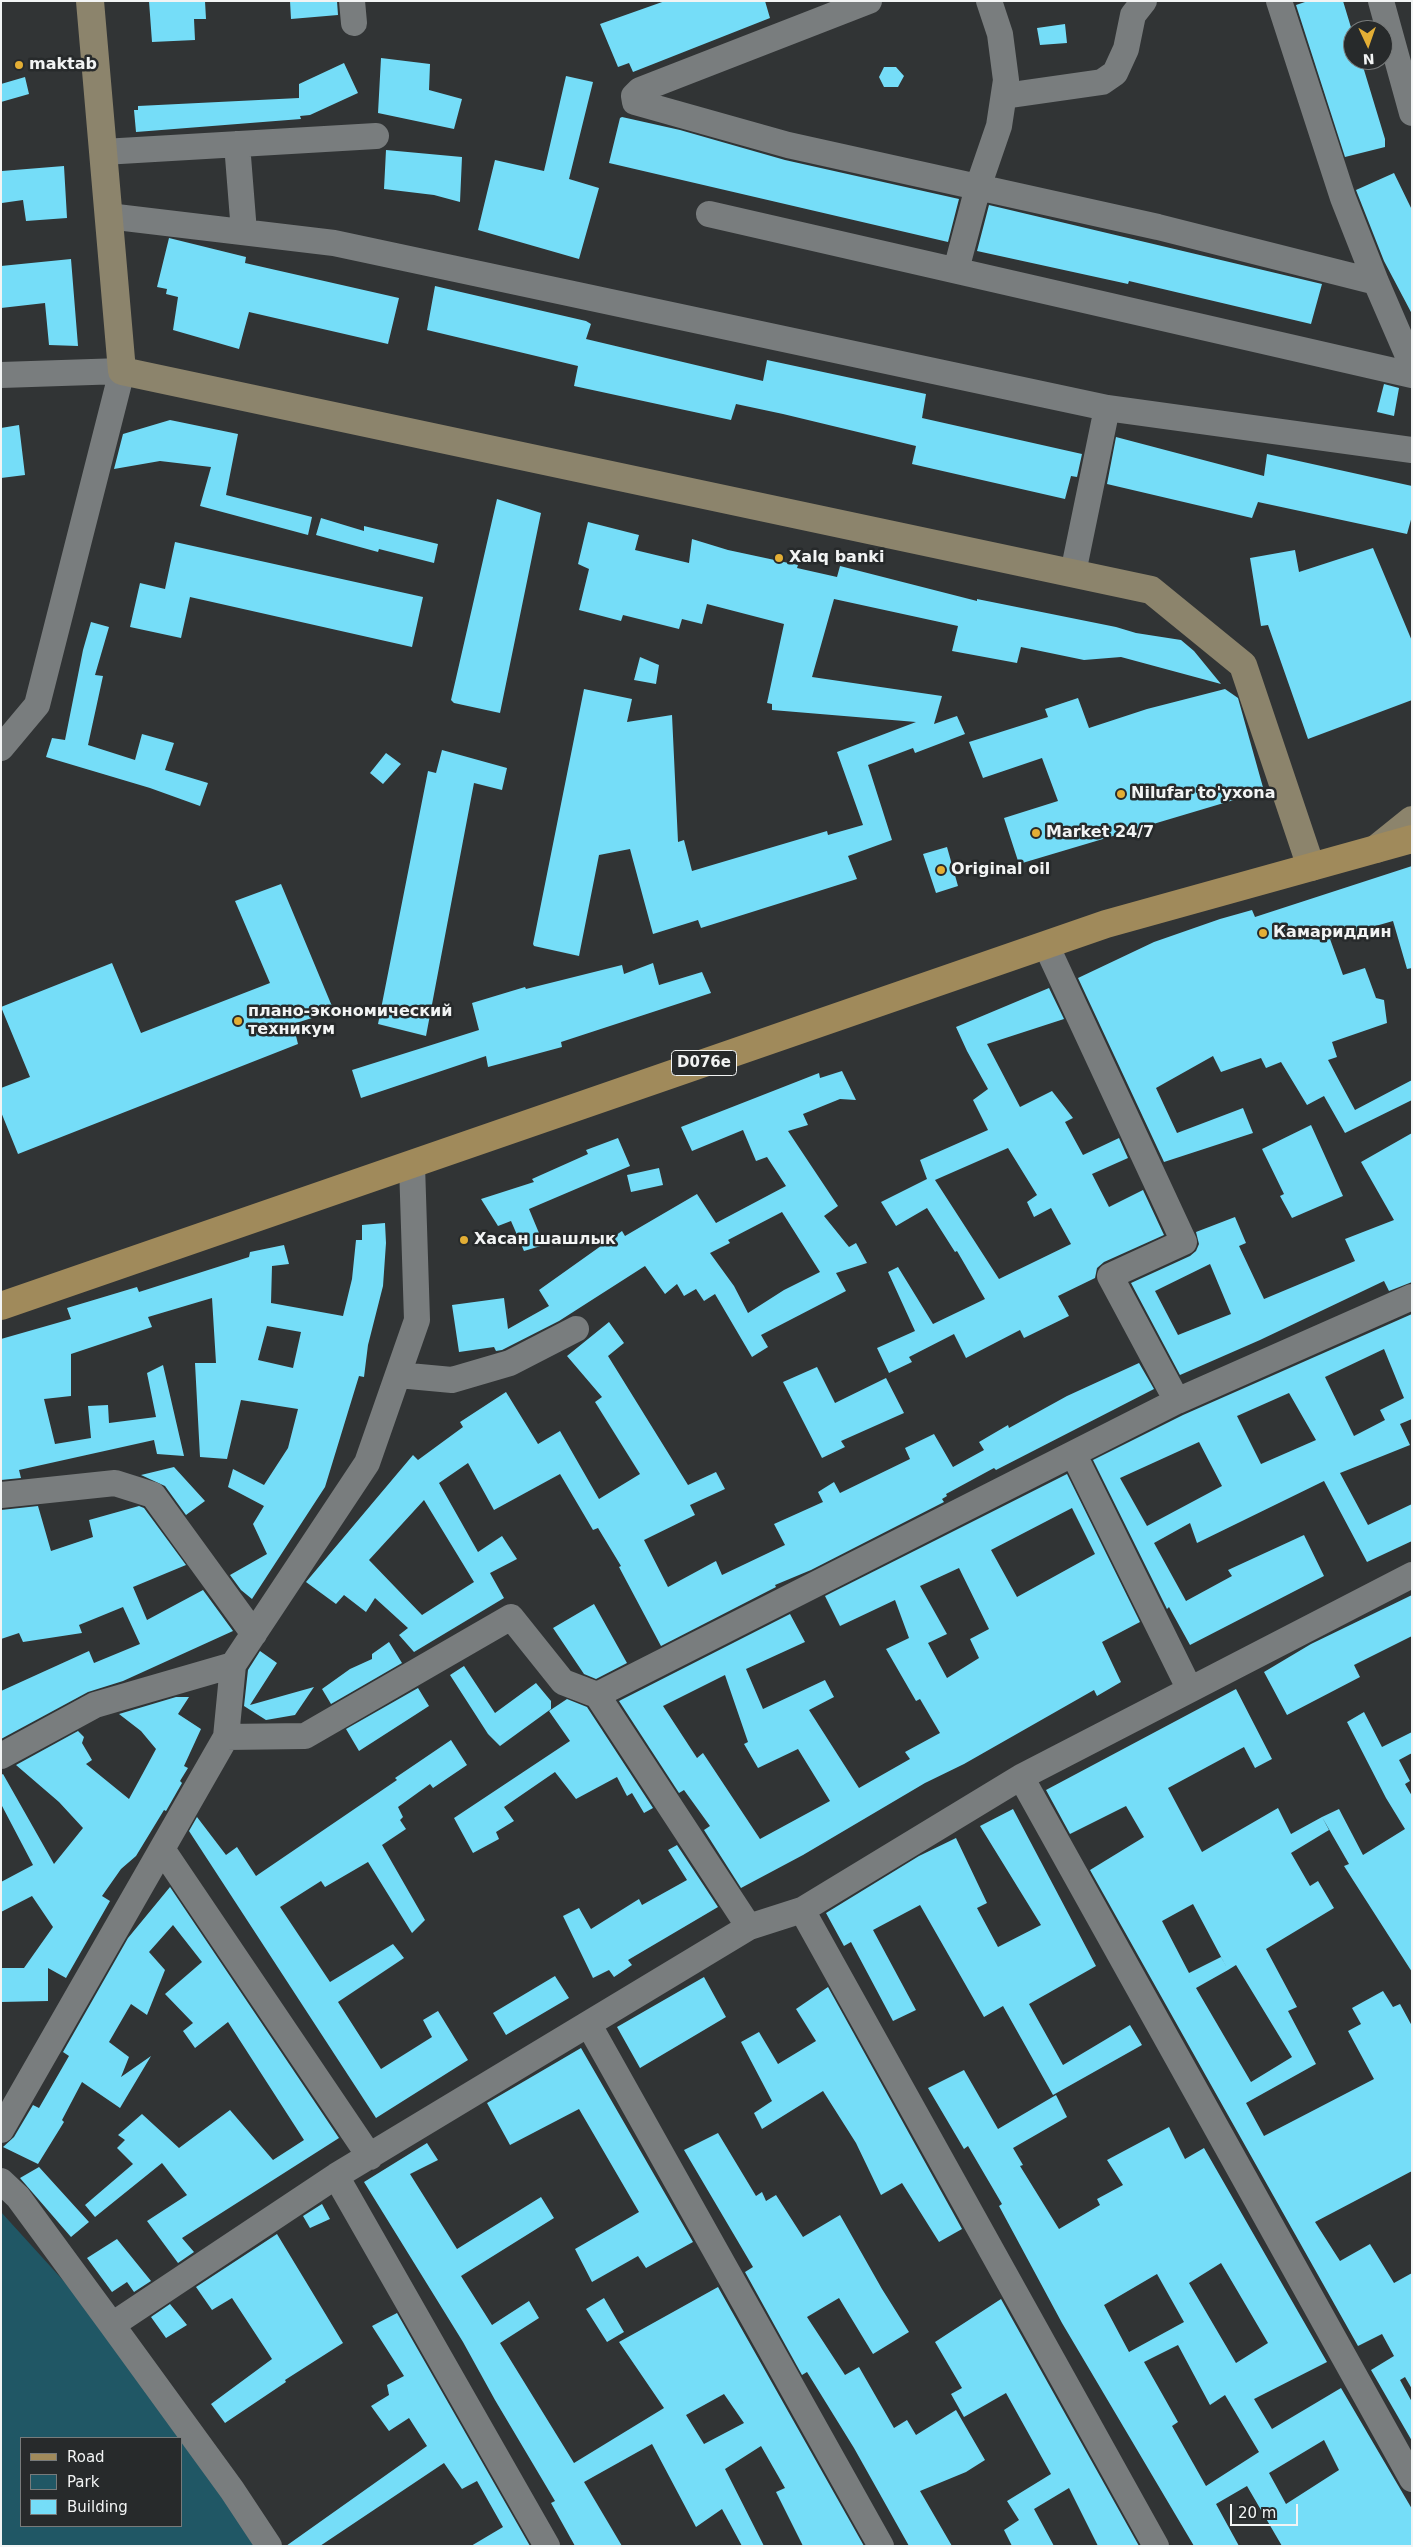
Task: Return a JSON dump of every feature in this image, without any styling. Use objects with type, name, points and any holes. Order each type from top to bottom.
[{"type":"main road","name":"D076e","points":[[1,1306],[1106,924],[1412,839]]},
{"type":"street","points":[[1,748],[37,705],[122,371],[90,1]]},
{"type":"street","points":[[869,1],[640,90],[634,96],[635,102],[788,145],[1158,227],[1376,282]]},
{"type":"street","points":[[956,270],[978,187],[999,126],[1006,80],[1000,34],[988,1]]},
{"type":"street","points":[[1004,96],[1102,82],[1115,73],[1126,48],[1133,15],[1144,1]]},
{"type":"street","points":[[1279,1],[1343,198],[1376,282],[1412,365]]},
{"type":"street","points":[[1381,1],[1412,113]]},
{"type":"street","points":[[103,152],[376,136]]},
{"type":"street","points":[[237,144],[244,232]]},
{"type":"street","points":[[709,214],[1412,375]]},
{"type":"street","points":[[108,216],[334,243],[1107,408],[1412,450]]},
{"type":"street","points":[[1,375],[122,371],[1151,590],[1242,665],[1311,867]]},
{"type":"street","points":[[1074,574],[1107,408]]},
{"type":"street","points":[[1376,850],[1412,820]]},
{"type":"street","points":[[1046,944],[1184,1242],[1110,1276],[1177,1401]]},
{"type":"street","points":[[1,2130],[226,1737],[233,1665],[367,1463],[417,1320],[412,1165]]},
{"type":"street","points":[[597,1695],[1074,1455],[1177,1401],[1412,1298]]},
{"type":"street","points":[[398,1375],[452,1380],[510,1364],[576,1329]]},
{"type":"street","points":[[1074,1455],[1189,1688]]},
{"type":"street","points":[[1,1494],[115,1483],[153,1495],[254,1634]]},
{"type":"street","points":[[112,2325],[336,2176],[749,1928],[802,1910],[1021,1777],[1189,1688],[1412,1575]]},
{"type":"street","points":[[226,1737],[305,1736],[511,1618],[563,1682],[597,1695],[749,1928]]},
{"type":"street","points":[[1,1756],[95,1705],[233,1665]]},
{"type":"street","points":[[1021,1777],[1412,2479]]},
{"type":"street","points":[[162,1849],[370,2157]]},
{"type":"street","points":[[802,1910],[1156,2546]]},
{"type":"street","points":[[589,2025],[882,2546]]},
{"type":"street","points":[[336,2176],[547,2546]]},
{"type":"street","points":[[1,2181],[18,2197],[112,2325],[232,2490],[269,2546]]},
{"type":"green space","points":[[1,2212],[169,2397],[260,2546],[1,2546]]},
{"type":"building","points":[[149,1],[205,1],[206,19],[194,19],[195,40],[152,42]]},
{"type":"building","points":[[290,1],[337,1],[338,15],[291,19]]},
{"type":"building","points":[[665,1],[765,1],[770,18],[633,72],[629,63],[618,67],[600,24]]},
{"type":"building","points":[[1308,1],[1343,1],[1349,20],[1343,20],[1343,70],[1364,70],[1385,139],[1385,147],[1345,157],[1296,5]]},
{"type":"building","points":[[1065,24],[1067,43],[1040,45],[1037,28]]},
{"type":"building","points":[[381,58],[430,64],[429,90],[462,99],[454,129],[378,113]]},
{"type":"building","points":[[344,63],[358,93],[310,115],[300,116],[301,119],[136,132],[134,110],[138,110],[138,106],[299,98],[299,84]]},
{"type":"building","points":[[884,67],[896,67],[904,76],[898,87],[884,87],[879,77]]},
{"type":"building","points":[[566,76],[593,82],[569,179],[599,188],[579,259],[478,230],[495,160],[544,171]]},
{"type":"building","points":[[25,77],[29,94],[1,102],[1,84]]},
{"type":"building","points":[[620,118],[680,130],[785,160],[959,199],[948,242],[609,163]]},
{"type":"building","points":[[386,150],[462,157],[460,202],[434,195],[384,189]]},
{"type":"building","points":[[64,166],[67,218],[26,221],[23,200],[2,203],[2,171]]},
{"type":"building","points":[[1394,173],[1412,210],[1412,314],[1384,261],[1356,190]]},
{"type":"building","points":[[989,205],[1322,284],[1311,324],[1129,281],[1128,284],[977,251]]},
{"type":"building","points":[[169,238],[246,257],[245,263],[399,298],[388,344],[249,312],[239,349],[173,330],[178,297],[166,294],[167,289],[157,287]]},
{"type":"building","points":[[71,259],[78,346],[49,345],[45,303],[1,308],[1,266]]},
{"type":"building","points":[[435,286],[586,321],[591,324],[586,339],[763,381],[767,360],[926,394],[922,418],[1082,454],[1077,477],[1071,476],[1065,499],[912,464],[916,446],[783,414],[736,404],[731,420],[574,386],[578,366],[427,330]]},
{"type":"building","points":[[1384,384],[1399,388],[1394,416],[1377,412]]},
{"type":"building","points":[[170,420],[238,434],[226,495],[312,517],[308,535],[200,506],[211,467],[160,461],[114,469],[123,434]]},
{"type":"building","points":[[19,425],[25,475],[1,478],[1,428]]},
{"type":"building","points":[[1116,437],[1264,476],[1267,454],[1412,486],[1412,516],[1407,534],[1258,502],[1252,518],[1107,484]]},
{"type":"building","points":[[497,499],[541,513],[500,713],[454,703],[451,700]]},
{"type":"building","points":[[321,518],[364,531],[364,526],[438,544],[434,563],[379,549],[378,552],[316,535]]},
{"type":"building","points":[[588,522],[639,535],[635,550],[689,563],[692,539],[728,550],[798,565],[797,568],[837,577],[840,566],[977,601],[977,599],[1116,627],[1136,633],[1181,640],[1194,651],[1221,684],[1121,657],[1084,660],[1021,647],[1017,663],[952,651],[958,626],[834,599],[812,677],[942,696],[934,724],[957,716],[965,734],[915,753],[913,748],[868,765],[892,840],[848,856],[857,879],[701,928],[698,920],[653,934],[630,849],[599,855],[579,956],[534,946],[584,689],[632,699],[627,722],[672,715],[678,842],[684,840],[692,871],[827,831],[828,835],[863,825],[837,752],[916,722],[772,710],[772,704],[767,703],[784,624],[707,604],[702,624],[682,619],[679,629],[623,615],[621,621],[579,610],[589,569],[578,564]]},
{"type":"building","points":[[175,542],[423,597],[412,647],[190,597],[181,638],[130,627],[140,583],[165,589]]},
{"type":"building","points":[[1373,548],[1412,641],[1412,700],[1308,739],[1268,625],[1261,626],[1250,558],[1295,550],[1299,572]]},
{"type":"building","points":[[91,622],[109,627],[95,675],[103,676],[88,745],[135,760],[142,734],[174,743],[165,770],[208,783],[200,806],[150,788],[46,757],[52,738],[65,740],[83,650]]},
{"type":"building","points":[[640,657],[659,665],[656,684],[634,680]]},
{"type":"building","points":[[1225,689],[1238,698],[1264,791],[1019,864],[1004,818],[1058,801],[1042,758],[983,778],[969,742],[1048,717],[1045,709],[1078,698],[1089,728],[1147,709]]},
{"type":"building","points":[[442,750],[507,768],[502,790],[474,783],[426,1036],[378,1024],[428,771],[436,773]]},
{"type":"building","points":[[386,753],[401,764],[383,784],[370,773]]},
{"type":"building","name":"Original oil","points":[[947,847],[958,886],[936,893],[923,854]]},
{"type":"building","points":[[1412,866],[1412,968],[1407,969],[1393,921],[1330,939],[1343,975],[1365,968],[1376,998],[1384,1000],[1387,1023],[1332,1042],[1337,1057],[1328,1060],[1355,1110],[1412,1080],[1412,1100],[1345,1133],[1324,1096],[1307,1105],[1281,1062],[1266,1068],[1261,1058],[1221,1072],[1213,1056],[1156,1088],[1177,1133],[1243,1108],[1253,1133],[1164,1162],[1078,978],[1154,942],[1220,919],[1252,910],[1255,917]]},
{"type":"building","name":"плано-экономический техникум","points":[[281,884],[334,1011],[293,1024],[298,1044],[18,1154],[1,1112],[1,1088],[30,1077],[1,1007],[112,963],[141,1033],[270,983],[235,901]]},
{"type":"building","points":[[653,963],[659,985],[702,972],[711,993],[561,1042],[562,1047],[488,1067],[486,1056],[361,1098],[352,1070],[479,1030],[472,1003],[525,987],[526,989],[622,965],[624,974]]},
{"type":"building","points":[[1049,988],[1064,1019],[987,1044],[1020,1107],[1052,1091],[1073,1118],[1065,1122],[1083,1155],[1119,1138],[1128,1158],[1092,1174],[1109,1207],[1143,1190],[1164,1235],[1104,1262],[1097,1268],[1095,1278],[1058,1296],[1069,1316],[1024,1338],[1020,1330],[966,1358],[954,1334],[909,1357],[912,1362],[889,1373],[877,1348],[915,1331],[888,1272],[898,1267],[933,1324],[985,1299],[957,1251],[955,1252],[927,1208],[896,1226],[881,1202],[927,1179],[920,1160],[988,1130],[973,1100],[988,1089],[956,1027]],"holes":[[[1008,1148],[1037,1195],[1027,1202],[1034,1217],[1051,1208],[1071,1244],[999,1279],[935,1180]]]},
{"type":"building","points":[[842,1071],[856,1100],[840,1099],[803,1114],[808,1125],[788,1131],[838,1206],[824,1216],[849,1247],[856,1243],[867,1263],[836,1273],[846,1291],[761,1335],[768,1347],[752,1357],[715,1294],[704,1301],[696,1289],[684,1296],[677,1284],[665,1294],[645,1266],[559,1321],[502,1350],[496,1351],[494,1347],[459,1352],[452,1305],[504,1298],[508,1329],[549,1306],[539,1290],[622,1231],[625,1236],[697,1194],[716,1223],[786,1186],[767,1157],[756,1161],[743,1130],[692,1151],[681,1127],[819,1073],[820,1078]],"holes":[[[782,1212],[820,1272],[784,1290],[748,1313],[734,1286],[710,1253],[730,1243],[728,1240]]]},
{"type":"building","points":[[1311,1125],[1343,1196],[1292,1218],[1280,1196],[1284,1194],[1262,1149]]},
{"type":"building","points":[[1412,1133],[1412,1282],[1389,1291],[1384,1281],[1260,1340],[1180,1375],[1131,1283],[1190,1256],[1196,1251],[1199,1244],[1196,1232],[1235,1217],[1246,1243],[1239,1246],[1264,1299],[1355,1261],[1345,1239],[1394,1220],[1361,1162]],"holes":[[[1210,1264],[1231,1314],[1178,1335],[1155,1291]]]},
{"type":"building","points":[[618,1138],[630,1166],[529,1209],[544,1245],[524,1251],[511,1221],[498,1226],[481,1199],[534,1182],[532,1179],[588,1154],[586,1150]]},
{"type":"building","points":[[659,1168],[663,1185],[631,1192],[627,1175]]},
{"type":"building","points":[[385,1223],[386,1243],[383,1286],[368,1345],[364,1377],[359,1376],[325,1487],[252,1599],[241,1590],[230,1575],[267,1554],[253,1524],[264,1506],[228,1487],[233,1469],[264,1485],[288,1448],[298,1409],[241,1400],[227,1459],[200,1457],[195,1363],[216,1363],[212,1298],[148,1317],[152,1327],[71,1354],[71,1396],[44,1399],[55,1444],[91,1438],[88,1406],[108,1405],[109,1423],[156,1417],[147,1373],[163,1365],[184,1456],[157,1454],[154,1440],[19,1470],[21,1478],[1,1480],[1,1339],[71,1319],[67,1308],[137,1287],[139,1292],[249,1257],[250,1252],[284,1245],[289,1264],[272,1266],[271,1303],[343,1316],[352,1279],[356,1240],[362,1240],[362,1225]],"holes":[[[267,1326],[301,1332],[293,1368],[258,1360]]]},
{"type":"building","points":[[1412,1314],[1412,1419],[1400,1424],[1410,1445],[1340,1473],[1368,1525],[1412,1504],[1412,1541],[1367,1562],[1324,1481],[1197,1543],[1190,1523],[1154,1543],[1186,1601],[1232,1576],[1228,1570],[1304,1535],[1324,1576],[1190,1645],[1169,1607],[1167,1609],[1093,1460],[1183,1415]],"holes":[[[1384,1349],[1404,1398],[1380,1410],[1385,1420],[1354,1436],[1325,1377]],[[1289,1393],[1316,1440],[1261,1464],[1237,1416]],[[1199,1442],[1222,1486],[1147,1526],[1120,1478]]]},
{"type":"building","points":[[609,1322],[624,1343],[608,1356],[688,1485],[716,1472],[725,1489],[690,1505],[695,1515],[644,1540],[668,1587],[716,1561],[722,1575],[785,1545],[774,1524],[823,1502],[818,1492],[834,1482],[840,1493],[910,1459],[905,1448],[934,1434],[953,1467],[984,1450],[979,1442],[1008,1425],[1009,1428],[1067,1396],[1139,1363],[1154,1389],[996,1470],[994,1468],[946,1494],[947,1496],[942,1499],[944,1502],[811,1570],[775,1585],[776,1587],[661,1646],[619,1567],[621,1566],[598,1528],[593,1530],[560,1474],[494,1510],[468,1463],[439,1483],[478,1552],[502,1536],[517,1559],[490,1573],[504,1598],[414,1652],[399,1635],[408,1628],[375,1598],[366,1612],[344,1595],[336,1604],[306,1582],[413,1455],[418,1460],[463,1427],[460,1422],[506,1392],[538,1444],[560,1431],[599,1499],[640,1474],[595,1402],[602,1397],[567,1356]],"holes":[[[424,1500],[474,1582],[422,1615],[369,1560]]]},
{"type":"building","points":[[817,1367],[835,1403],[886,1378],[904,1413],[841,1441],[845,1447],[822,1458],[783,1382]]},
{"type":"building","points":[[174,1467],[205,1501],[186,1515],[165,1486],[141,1475]]},
{"type":"building","points":[[1067,1474],[1140,1622],[1102,1642],[1121,1682],[1097,1696],[1094,1690],[964,1764],[925,1783],[803,1855],[741,1888],[704,1830],[710,1826],[684,1790],[679,1793],[619,1701],[790,1614],[805,1642],[746,1669],[763,1709],[825,1680],[834,1697],[809,1710],[859,1788],[910,1759],[905,1752],[940,1733],[920,1699],[916,1701],[886,1649],[909,1638],[895,1600],[840,1626],[825,1596]],"holes":[[[1072,1508],[1095,1554],[1017,1597],[991,1550]],[[959,1568],[989,1629],[970,1639],[979,1658],[947,1678],[928,1643],[947,1634],[920,1586]],[[725,1675],[748,1742],[744,1744],[758,1768],[798,1749],[830,1801],[760,1839],[703,1753],[697,1758],[663,1706]]]},
{"type":"building","points":[[38,1506],[51,1551],[93,1537],[89,1520],[139,1506],[144,1508],[186,1565],[133,1587],[147,1620],[203,1590],[233,1631],[123,1681],[88,1692],[1,1739],[1,1691],[89,1651],[94,1663],[140,1644],[123,1607],[79,1625],[82,1633],[23,1642],[19,1633],[1,1639],[1,1510]]},
{"type":"building","points":[[1412,1595],[1412,1636],[1354,1665],[1360,1677],[1287,1715],[1264,1672],[1311,1644]]},
{"type":"building","points":[[594,1604],[627,1663],[596,1679],[584,1674],[553,1628]]},
{"type":"building","points":[[389,1642],[402,1663],[331,1704],[322,1689],[350,1669],[372,1659],[372,1654]]},
{"type":"building","points":[[260,1651],[277,1663],[250,1705],[314,1687],[295,1715],[266,1720],[244,1706],[248,1670]]},
{"type":"building","points":[[464,1666],[495,1713],[536,1683],[551,1701],[551,1709],[500,1746],[488,1734],[450,1675]]},
{"type":"building","points":[[418,1688],[429,1706],[359,1751],[346,1729]]},
{"type":"building","points":[[1236,1689],[1272,1759],[1255,1768],[1244,1747],[1168,1788],[1202,1852],[1278,1808],[1291,1834],[1322,1817],[1329,1830],[1291,1853],[1310,1886],[1318,1881],[1334,1908],[1266,1949],[1297,2007],[1288,2011],[1316,2064],[1246,2103],[1264,2136],[1374,2079],[1348,2031],[1361,2024],[1352,2008],[1383,1991],[1393,2007],[1400,2004],[1412,2026],[1412,2171],[1315,2222],[1340,2261],[1370,2244],[1394,2283],[1412,2273],[1412,2389],[1405,2377],[1400,2380],[1412,2402],[1412,2441],[1371,2370],[1394,2356],[1382,2334],[1358,2346],[1090,1870],[1144,1837],[1126,1806],[1070,1834],[1046,1790]],"holes":[[[1193,1904],[1228,1970],[1221,1957],[1189,1973],[1162,1921]],[[1236,1965],[1292,2057],[1251,2082],[1196,1988]]]},
{"type":"building","points":[[176,1697],[189,1697],[178,1714],[201,1729],[184,1766],[188,1768],[180,1781],[182,1783],[166,1811],[164,1810],[136,1856],[121,1869],[102,1896],[110,1901],[66,1978],[48,1968],[48,2001],[1,2002],[1,1968],[24,1968],[53,1927],[32,1896],[1,1912],[1,1882],[33,1865],[1,1804],[1,1775],[3,1774],[54,1864],[83,1828],[59,1802],[16,1765],[78,1731],[84,1737],[82,1743],[92,1760],[86,1764],[129,1799],[156,1749],[141,1731],[119,1714]]},
{"type":"building","points":[[567,1699],[587,1707],[653,1808],[644,1813],[632,1793],[627,1796],[617,1777],[576,1799],[555,1772],[504,1807],[514,1821],[496,1832],[499,1839],[473,1853],[454,1818],[570,1741],[549,1711]]},
{"type":"building","points":[[1364,1712],[1382,1747],[1412,1732],[1412,1753],[1399,1760],[1410,1781],[1405,1784],[1412,1796],[1412,1972],[1344,1866],[1349,1864],[1322,1817],[1339,1809],[1363,1855],[1405,1829],[1386,1798],[1347,1722]]},
{"type":"building","points":[[451,1740],[467,1765],[433,1788],[430,1784],[398,1807],[403,1817],[400,1820],[406,1829],[382,1845],[425,1920],[412,1933],[368,1862],[325,1887],[321,1881],[280,1907],[330,1982],[393,1944],[404,1958],[338,2002],[381,2069],[432,2037],[423,2020],[438,2011],[468,2060],[376,2118],[189,1831],[197,1817],[226,1855],[237,1847],[256,1876],[397,1780],[395,1778]]},
{"type":"building","points":[[1013,1809],[1096,1966],[1029,2004],[1063,2065],[1130,2025],[1142,2045],[1053,2095],[1003,2006],[984,2017],[920,1905],[873,1930],[916,2010],[893,2021],[851,1942],[844,1946],[826,1913],[919,1856],[956,1838],[987,1903],[977,1908],[998,1947],[1041,1925],[980,1826]]},
{"type":"building","points":[[677,1845],[718,1907],[628,1960],[632,1965],[614,1977],[609,1970],[593,1978],[563,1916],[579,1908],[591,1929],[639,1899],[642,1905],[687,1880],[668,1850]]},
{"type":"building","points":[[170,1887],[339,2138],[182,2238],[194,2252],[178,2263],[147,2221],[187,2195],[162,2163],[95,2217],[85,2205],[133,2164],[117,2148],[125,2140],[118,2135],[142,2114],[179,2148],[230,2110],[273,2160],[304,2140],[228,2022],[195,2048],[183,2031],[193,2023],[165,1994],[202,1962],[173,1925],[149,1952],[165,1970],[147,2015],[131,2004],[109,2042],[129,2057],[121,2077],[151,2056],[120,2108],[82,2082],[62,2120],[64,2122],[38,2164],[3,2147],[14,2137],[33,2105],[39,2108],[69,2056],[63,2052],[128,1938]]},
{"type":"building","points":[[555,1976],[569,1998],[506,2035],[493,2013]]},
{"type":"building","points":[[704,1977],[726,2017],[640,2068],[617,2027]]},
{"type":"building","points":[[828,1987],[962,2229],[939,2242],[902,2183],[881,2195],[856,2143],[823,2091],[762,2129],[754,2113],[772,2101],[741,2042],[759,2032],[778,2064],[816,2041],[796,2009]]},
{"type":"building","points":[[581,2048],[693,2242],[646,2268],[638,2256],[592,2282],[575,2249],[639,2212],[579,2109],[510,2145],[487,2103]]},
{"type":"building","points":[[964,2070],[998,2129],[1056,2095],[1067,2117],[1013,2148],[1023,2165],[1020,2166],[1059,2229],[1100,2205],[1097,2199],[1123,2185],[1107,2160],[1169,2127],[1185,2159],[1204,2148],[1327,2362],[1254,2399],[1272,2429],[1341,2388],[1412,2509],[1412,2546],[1282,2546],[1247,2486],[1216,2504],[1239,2546],[1194,2546],[1062,2323],[999,2206],[1002,2204],[968,2146],[964,2149],[928,2088]],"holes":[[[1221,2263],[1268,2343],[1236,2363],[1189,2283]],[[1157,2274],[1184,2322],[1129,2352],[1104,2305]],[[1178,2345],[1210,2405],[1225,2395],[1259,2452],[1206,2486],[1172,2426],[1178,2422],[1144,2362]],[[1324,2440],[1339,2470],[1286,2504],[1269,2473]]]},
{"type":"building","points":[[718,2133],[756,2196],[762,2192],[766,2201],[776,2195],[803,2237],[840,2215],[909,2332],[873,2354],[839,2298],[807,2317],[845,2375],[859,2367],[894,2428],[907,2420],[916,2435],[956,2410],[985,2460],[966,2472],[920,2491],[952,2546],[909,2546],[854,2448],[807,2372],[802,2375],[745,2272],[753,2267],[684,2150]]},
{"type":"building","points":[[427,2143],[438,2160],[410,2174],[457,2249],[541,2197],[554,2218],[461,2276],[492,2325],[529,2301],[539,2318],[500,2343],[574,2463],[664,2408],[619,2342],[718,2287],[864,2546],[803,2546],[776,2492],[785,2488],[761,2446],[725,2469],[764,2546],[742,2546],[722,2509],[696,2527],[652,2444],[584,2482],[622,2546],[575,2546],[551,2503],[555,2501],[463,2342],[364,2182]],"holes":[[[724,2394],[744,2423],[704,2444],[686,2415]]]},
{"type":"building","points":[[39,2167],[89,2222],[71,2237],[20,2178]]},
{"type":"building","points":[[322,2204],[330,2219],[310,2228],[303,2216]]},
{"type":"building","points":[[277,2234],[343,2343],[285,2380],[286,2382],[225,2423],[211,2404],[272,2359],[232,2298],[212,2310],[196,2287]]},
{"type":"building","points":[[117,2239],[151,2281],[134,2292],[127,2282],[112,2292],[87,2258]]},
{"type":"building","points":[[604,2298],[624,2332],[607,2342],[586,2309]]},
{"type":"building","points":[[1001,2299],[1139,2546],[1098,2546],[1069,2488],[1034,2509],[1054,2546],[1012,2546],[1004,2530],[1019,2520],[1007,2501],[1051,2474],[1006,2393],[964,2417],[951,2394],[962,2388],[935,2342]]},
{"type":"building","points":[[170,2304],[187,2325],[166,2338],[151,2317]]},
{"type":"building","points":[[397,2313],[530,2546],[471,2546],[503,2527],[477,2481],[462,2489],[444,2463],[320,2546],[286,2546],[427,2446],[409,2418],[389,2431],[371,2406],[389,2395],[387,2385],[404,2376],[372,2326]]},
{"type":"place","name":"maktab","points":[[19,65]]},
{"type":"place","name":"Xalq banki","points":[[779,558]]},
{"type":"place","name":"Nilufar to'yxona","points":[[1121,794]]},
{"type":"place","name":"Market 24/7","points":[[1036,833]]},
{"type":"place","name":"Original oil","points":[[941,870]]},
{"type":"place","name":"Камариддин","points":[[1263,933]]},
{"type":"place","name":"плано-экономический техникум","points":[[238,1021]]},
{"type":"place","name":"Хасан шашлык","points":[[464,1240]]}]
